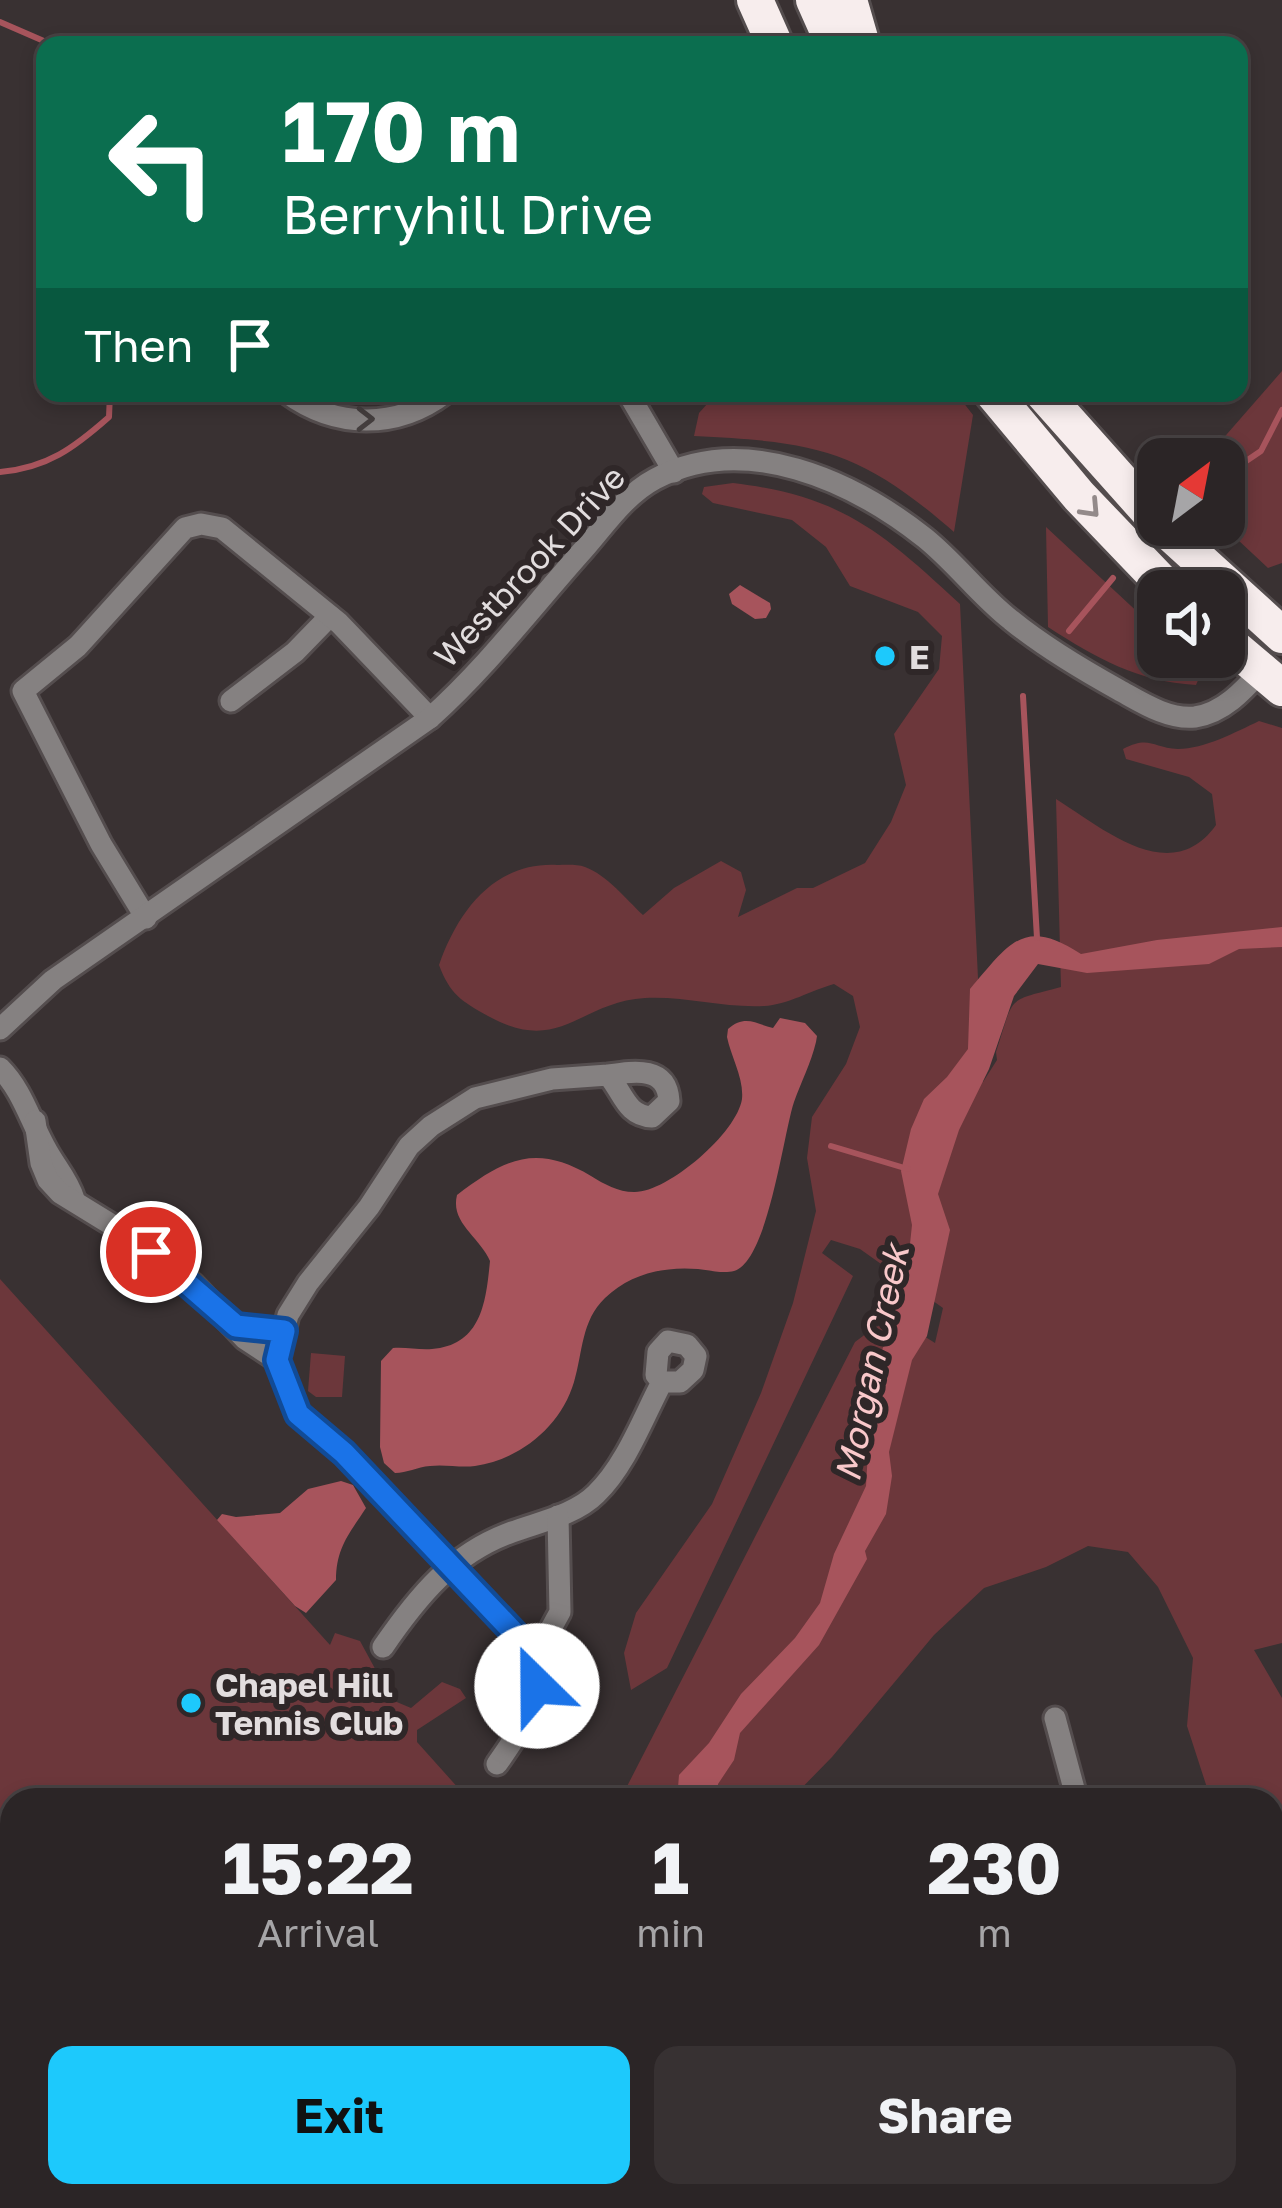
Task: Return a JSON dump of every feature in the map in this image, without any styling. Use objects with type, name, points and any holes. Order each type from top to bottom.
[{"type":"highway","points":[[755,0],[771,36]]},
{"type":"highway","points":[[772,0],[788,36]]},
{"type":"highway","points":[[814,0],[830,36]]},
{"type":"highway","points":[[849,0],[859,36]]},
{"type":"highway","points":[[1001,402],[1079,496],[1154,570]]},
{"type":"highway","points":[[1051,402],[1137,499]]},
{"type":"highway","points":[[1183,546],[1282,635]]},
{"type":"highway","points":[[1245,631],[1277,670]]},
{"type":"highway","points":[[1245,651],[1277,670]]},
{"type":"street","points":[[302,402],[325,415],[364,422],[411,412],[429,402]]},
{"type":"street","points":[[633,402],[674,472]]},
{"type":"street","name":"Westbrook Drive","points":[[0,1029],[52,980],[430,718],[468,683],[634,492],[674,472],[722,460],[751,460],[808,472],[845,488],[929,541],[1007,618],[1046,646],[1144,704],[1175,716],[1196,717],[1224,705],[1277,670]]},
{"type":"street","points":[[146,918],[101,844],[23,692],[78,646],[176,536],[201,524],[222,528],[330,616],[430,718]]},
{"type":"street","points":[[231,701],[296,652],[330,616]]},
{"type":"street","points":[[0,1068],[34,1120],[47,1180],[193,1284],[245,1339],[277,1360]]},
{"type":"street","points":[[536,1656],[344,1453],[298,1414],[277,1360],[288,1315],[409,1146],[451,1110],[476,1098],[536,1082],[608,1075]]},
{"type":"street","points":[[236,1326],[284,1331]]},
{"type":"street","points":[[383,1647],[448,1565],[595,1496],[624,1456],[662,1382]]},
{"type":"street","points":[[497,1764],[531,1711],[537,1686],[536,1656],[560,1612],[558,1516]]},
{"type":"street","points":[[1054,1718],[1074,1788]]},
{"type":"shaded area","points":[[1282,371],[1282,563],[1268,568],[1244,546],[1245,438],[1223,438]]},
{"type":"shaded area","points":[[709,402],[963,402],[973,415],[954,532],[890,483],[834,455],[773,442],[694,436],[699,413]]},
{"type":"shaded area","points":[[733,483],[771,489],[832,508],[883,538],[960,604],[983,1082],[997,1060],[1006,1019],[1015,1003],[1061,987],[1056,799],[1137,847],[1179,852],[1198,843],[1216,825],[1212,794],[1189,777],[1126,759],[1123,749],[1145,743],[1178,749],[1198,746],[1259,721],[1282,728],[1282,1643],[1254,1650],[1282,1698],[1282,1788],[1207,1788],[1187,1726],[1193,1658],[1158,1587],[1128,1552],[1088,1546],[1046,1567],[984,1588],[934,1635],[802,1788],[626,1788],[855,1342],[875,1327],[900,1321],[935,1343],[943,1308],[860,1249],[831,1240],[822,1253],[853,1276],[667,1668],[631,1690],[624,1653],[636,1613],[712,1504],[761,1393],[793,1303],[816,1211],[807,1158],[812,1117],[846,1064],[860,1027],[853,996],[834,984],[764,1006],[645,998],[534,1031],[513,1027],[470,1006],[452,990],[439,965],[457,926],[482,894],[497,881],[535,866],[585,867],[609,881],[643,915],[674,888],[721,861],[741,872],[746,890],[738,917],[797,888],[813,888],[865,863],[891,822],[906,785],[894,734],[939,669],[942,636],[918,612],[850,586],[826,547],[792,520],[713,503],[702,494],[704,487]]},
{"type":"shaded area","points":[[1046,527],[1137,612],[1137,673],[1084,649],[1048,627]]},
{"type":"shaded area","points":[[740,585],[770,603],[766,618],[755,619],[732,604],[729,594]]},
{"type":"shaded area","points":[[1152,678],[1199,678],[1196,685]]},
{"type":"shaded area","points":[[1282,927],[1282,947],[1239,949],[1209,964],[1087,973],[1038,964],[1014,996],[938,1194],[950,1230],[927,1336],[912,1360],[889,1452],[892,1476],[886,1514],[865,1551],[867,1559],[819,1645],[740,1733],[734,1760],[718,1788],[678,1788],[679,1775],[709,1743],[741,1694],[795,1638],[820,1603],[834,1554],[866,1486],[872,1382],[907,1272],[912,1225],[901,1171],[924,1099],[968,1049],[970,989],[1018,940],[1045,937],[1081,954],[1157,940]]},
{"type":"shaded area","points":[[780,1018],[805,1023],[817,1036],[794,1102],[765,1222],[746,1262],[730,1272],[685,1268],[636,1277],[605,1298],[591,1317],[574,1382],[560,1413],[523,1448],[475,1466],[430,1466],[395,1473],[384,1463],[380,1447],[381,1361],[393,1348],[432,1349],[462,1339],[483,1305],[490,1261],[458,1214],[457,1195],[506,1164],[537,1158],[571,1166],[622,1191],[648,1190],[664,1183],[714,1144],[737,1113],[742,1091],[728,1029],[745,1021],[773,1028]]},
{"type":"shaded area","name":"Chapel Hill Tennis Club","points":[[0,1279],[330,1645],[335,1633],[360,1641],[392,1700],[411,1708],[442,1682],[460,1689],[466,1698],[417,1730],[417,1742],[458,1788],[0,1788]]},
{"type":"shaded area","points":[[311,1353],[345,1356],[342,1397],[316,1397],[308,1391]]},
{"type":"shaded area","points":[[341,1481],[353,1485],[366,1508],[341,1550],[336,1580],[306,1613],[217,1520],[222,1514],[280,1513],[308,1489]]},
{"type":"waterway","points":[[0,22],[36,38]]},
{"type":"waterway","points":[[0,472],[32,466],[72,447],[109,417],[110,402]]},
{"type":"waterway","points":[[1245,462],[1261,451],[1282,410]]},
{"type":"waterway","points":[[1069,631],[1113,578]]},
{"type":"waterway","points":[[1023,696],[1037,938]]},
{"type":"waterway","points":[[831,1146],[908,1169]]},
{"type":"place","name":"E","points":[[885,656]]},
{"type":"place","name":"Chapel Hill Tennis Club","points":[[191,1703]]},
{"type":"route","points":[[151,1252],[236,1326],[284,1331],[277,1360],[298,1414],[344,1453],[536,1656],[537,1686]]},
{"type":"water label","name":"Morgan Creek","points":[[871,1363]]}]
